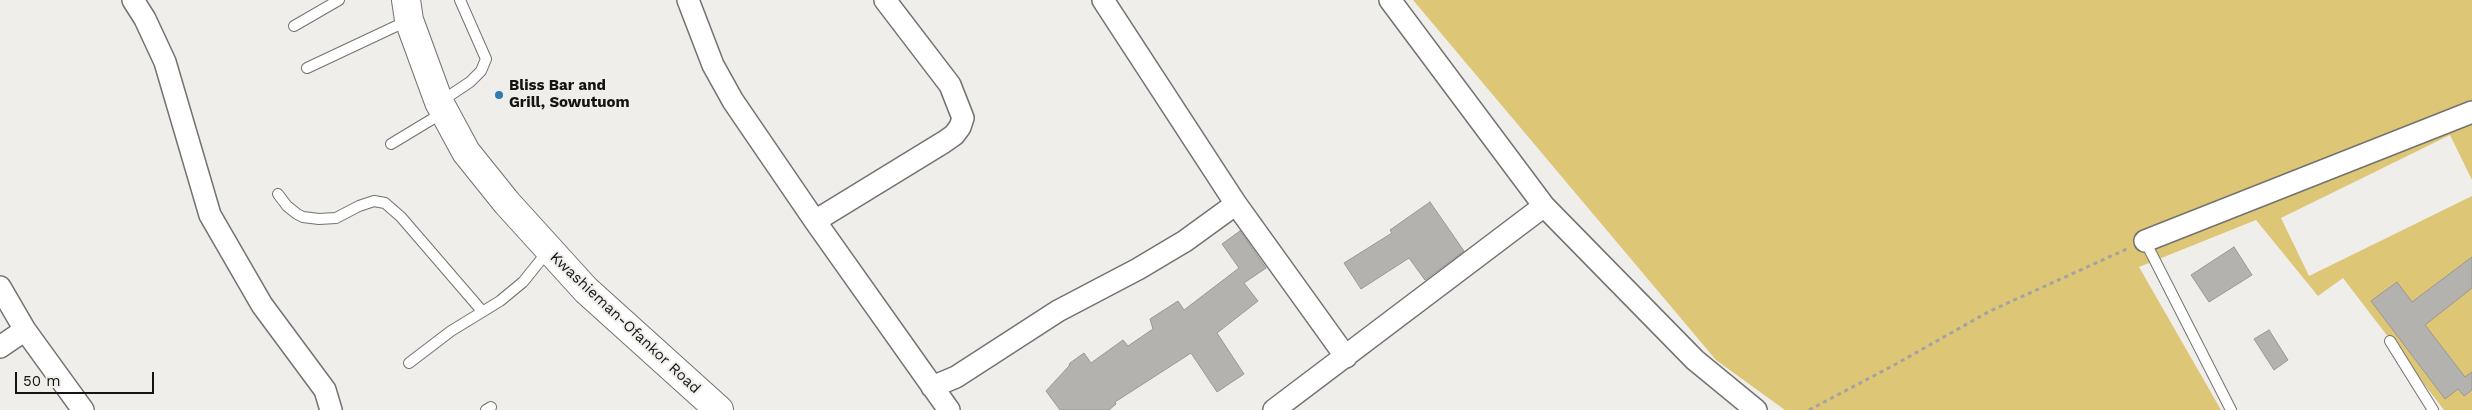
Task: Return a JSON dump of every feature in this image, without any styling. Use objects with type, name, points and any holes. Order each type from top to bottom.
[{"type":"main road","name":"Kwashieman-Ofankor Road","points":[[408,10],[442,107],[466,152],[548,250],[586,290],[719,410]]},
{"type":"street","points":[[133,0],[146,19],[165,62],[210,216],[262,305],[325,390],[331,410]]},
{"type":"street","points":[[688,0],[713,65],[733,101],[815,221],[949,410]]},
{"type":"street","points":[[815,221],[944,142],[954,135],[960,127],[963,118],[950,85],[885,0]]},
{"type":"street","points":[[1103,0],[1236,204],[1346,357]]},
{"type":"street","points":[[1390,0],[1544,206],[1695,360],[1756,410]]},
{"type":"street","points":[[2145,241],[2472,112]]},
{"type":"street","points":[[932,387],[956,377],[1058,311],[1146,264],[1185,240],[1236,204]]},
{"type":"street","points":[[1274,410],[1544,206]]},
{"type":"street","points":[[0,287],[25,330],[83,410]]},
{"type":"street","points":[[0,347],[25,330]]},
{"type":"lane","points":[[294,26],[339,0]]},
{"type":"lane","points":[[391,144],[442,107],[481,71],[486,59],[460,0]]},
{"type":"lane","points":[[307,68],[408,10]]},
{"type":"lane","points":[[278,194],[287,206],[297,214],[319,219],[336,218],[359,206],[374,201],[384,203],[402,217],[482,311]]},
{"type":"lane","points":[[2145,241],[2231,410]]},
{"type":"lane","points":[[410,363],[500,300],[522,282],[548,250]]},
{"type":"lane","points":[[2390,341],[2433,410]]},
{"type":"path","points":[[1809,410],[1990,311],[2145,241]]},
{"type":"shaded area","points":[[1413,0],[2472,0],[2472,180],[2450,135],[2281,218],[2309,276],[2472,196],[2472,410],[2444,410],[2343,278],[2318,296],[2256,220],[2139,267],[2221,410],[1785,410],[1716,360]]},
{"type":"building","points":[[1430,202],[1464,251],[1425,280],[1409,258],[1361,289],[1344,263],[1392,233],[1390,230]]},
{"type":"building","points":[[1240,231],[1266,268],[1244,283],[1258,301],[1217,333],[1244,374],[1217,392],[1191,353],[1115,402],[1116,404],[1109,410],[1060,410],[1046,391],[1070,363],[1084,353],[1091,363],[1123,340],[1128,346],[1153,329],[1150,319],[1178,301],[1184,310],[1239,268],[1222,244]]},
{"type":"building","points":[[2234,247],[2252,275],[2209,302],[2191,275]]},
{"type":"building","points":[[2472,257],[2472,288],[2425,325],[2465,377],[2472,372],[2472,390],[2464,396],[2458,389],[2445,399],[2371,301],[2397,282],[2412,302]]},
{"type":"building","points":[[2269,330],[2288,360],[2274,370],[2254,339]]},
{"type":"place","name":"Bliss Bar and Grill, Sowutuom","points":[[499,95]]}]
